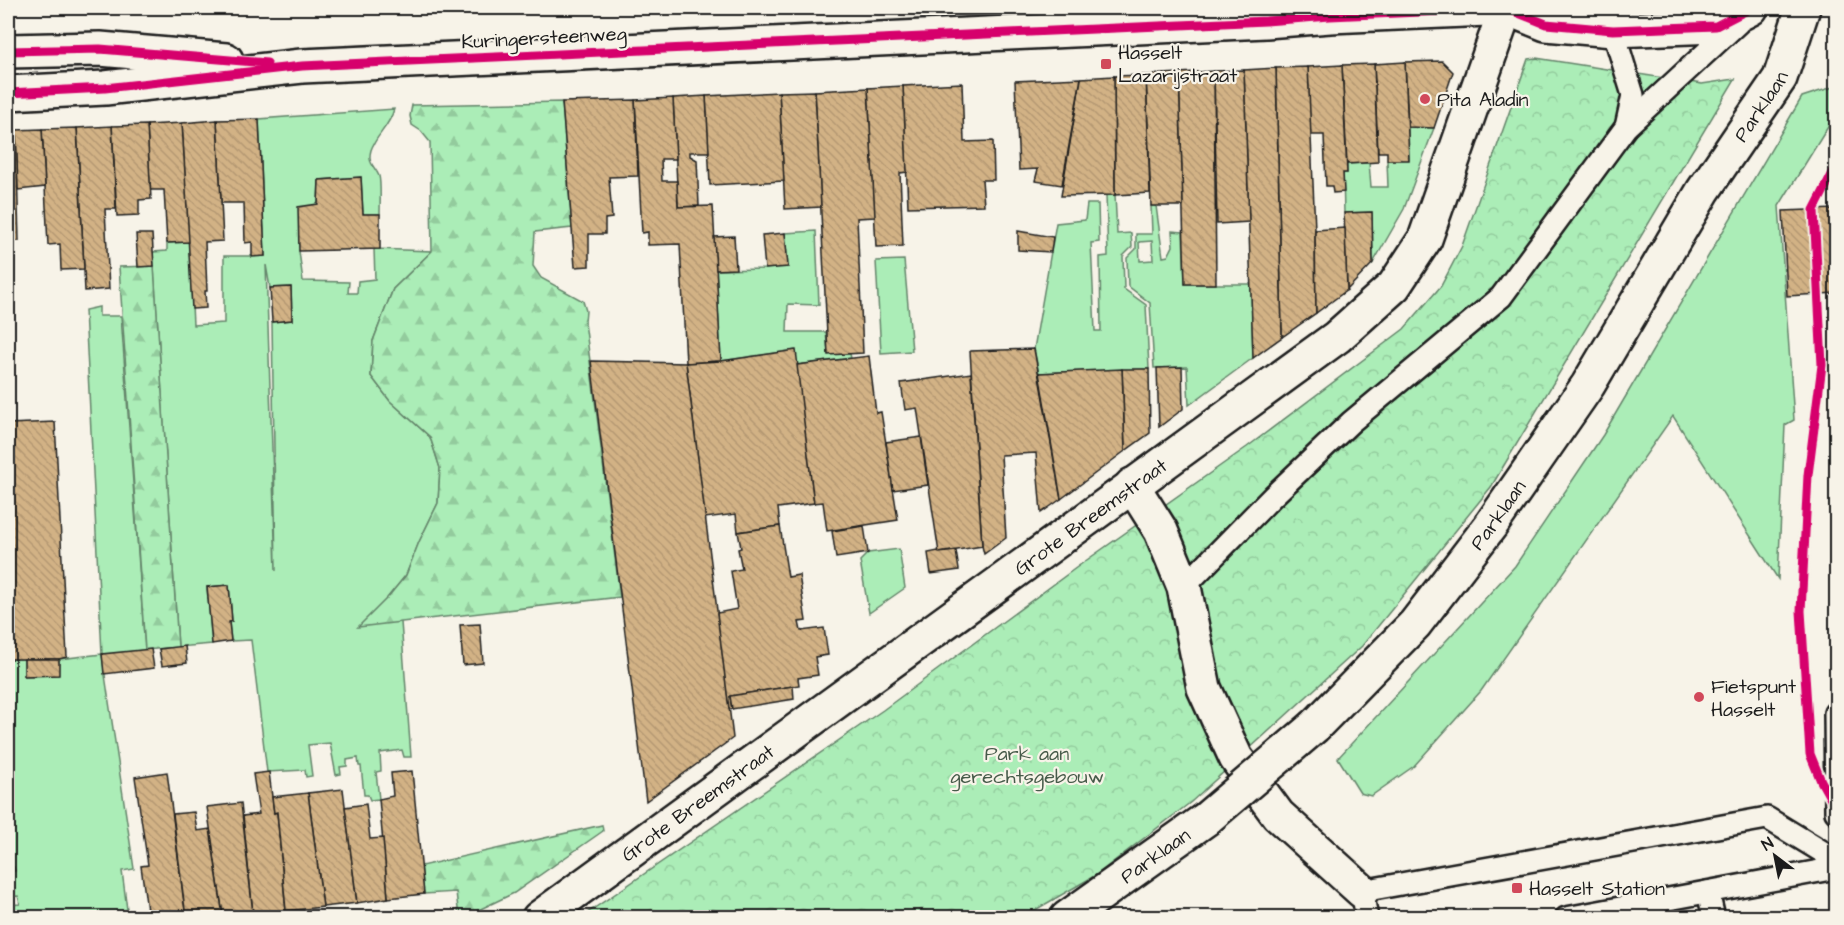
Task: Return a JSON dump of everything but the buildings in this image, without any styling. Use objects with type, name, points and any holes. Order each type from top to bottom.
[{"type":"street","name":"Kuringersteenweg","points":[[8,93],[105,87],[302,66],[1266,14],[1330,16],[1508,8],[1546,24],[1613,30],[1716,26],[1753,8]]},
{"type":"street","name":"Grote Breemstraat","points":[[539,918],[1337,337],[1394,286],[1425,239],[1508,8]]},
{"type":"street","name":"Parklaan","points":[[1067,918],[1206,819],[1315,726],[1415,624],[1491,525],[1588,385],[1703,191],[1780,78],[1803,8]]},
{"type":"street","name":"Kuringersteenweg","points":[[8,51],[100,49],[302,66]]},
{"type":"street","points":[[1132,485],[1161,531],[1184,587],[1204,688],[1236,758],[1278,815],[1364,904]]},
{"type":"lane","points":[[1184,587],[1273,496],[1351,422],[1502,297],[1626,127],[1753,8]]},
{"type":"lane","points":[[1613,30],[1633,95],[1626,127]]},
{"type":"lane","points":[[1835,713],[1836,812]]},
{"type":"lane","points":[[1364,904],[1767,818],[1836,860]]},
{"type":"lane","points":[[1566,918],[1660,909],[1708,892],[1836,868]]},
{"type":"lane","points":[[1708,892],[1714,918]]},
{"type":"green space","name":"Park aan gerechtsgebouw","points":[[1536,58],[1702,84],[1735,79],[1491,487],[1362,646],[1191,802],[1096,875],[1023,917],[580,918],[883,710],[1084,562],[1247,447],[1404,329],[1441,286],[1462,246],[1528,59]]},
{"type":"green space","points":[[1836,86],[1836,114],[1779,206],[1794,420],[1785,425],[1778,579],[1673,416],[1481,691],[1414,766],[1371,796],[1360,793],[1338,758],[1515,566],[1603,435],[1802,97]]},
{"type":"green space","points":[[562,102],[572,228],[535,232],[533,266],[541,278],[583,301],[586,311],[585,322],[620,597],[358,627],[406,575],[438,503],[440,468],[430,437],[390,401],[371,376],[373,341],[393,289],[432,251],[430,142],[421,131],[412,125],[410,116],[412,105]]},
{"type":"green space","points":[[394,109],[373,145],[370,155],[380,179],[380,214],[363,214],[361,177],[319,180],[318,204],[299,251],[303,281],[349,282],[348,293],[357,293],[358,281],[375,279],[374,249],[432,251],[393,289],[373,341],[371,376],[390,401],[430,437],[440,468],[438,503],[406,575],[388,597],[401,622],[411,757],[404,757],[402,750],[380,753],[381,771],[376,772],[379,799],[370,800],[368,795],[364,795],[358,758],[347,760],[347,766],[340,767],[341,774],[336,775],[330,743],[308,745],[312,776],[306,777],[305,770],[267,772],[251,640],[231,641],[229,585],[207,587],[212,644],[178,647],[153,252],[167,251],[167,243],[189,242],[193,325],[224,323],[224,256],[265,256],[259,119]],"holes":[[[266,265],[270,288],[291,287],[292,320],[272,322],[276,571]]]},
{"type":"green space","points":[[1408,127],[1434,128],[1404,209],[1373,263],[1372,212],[1344,213],[1343,173],[1347,173],[1347,164],[1369,163],[1371,187],[1388,187],[1387,160],[1409,159]]},
{"type":"green space","points":[[1106,195],[1115,195],[1117,234],[1131,233],[1132,247],[1123,256],[1124,289],[1146,305],[1149,369],[1039,373],[1034,349],[1056,223],[1085,220],[1087,204],[1098,204],[1099,242],[1091,243],[1095,331],[1101,331],[1100,257],[1108,256]]},
{"type":"green space","points":[[1151,206],[1156,206],[1163,257],[1168,256],[1173,246],[1172,231],[1183,232],[1185,284],[1251,284],[1253,358],[1189,405],[1187,367],[1154,368],[1150,303],[1128,286],[1127,258],[1136,249],[1136,234],[1152,234]],"holes":[[[1152,241],[1153,260],[1140,261],[1139,242]]]},
{"type":"green space","points":[[816,231],[819,305],[788,304],[787,332],[826,332],[828,354],[850,354],[851,358],[797,365],[795,350],[721,361],[716,270],[788,266],[785,233]]},
{"type":"green space","points":[[904,260],[912,351],[881,353],[876,261]]},
{"type":"green space","points":[[154,266],[178,647],[145,650],[119,267]]},
{"type":"green space","points":[[99,307],[99,316],[121,316],[145,650],[102,655],[134,869],[122,871],[128,917],[8,917],[8,905],[20,904],[18,896],[8,897],[8,872],[15,871],[14,867],[8,867],[8,843],[11,840],[8,808],[8,659],[24,659],[25,676],[58,675],[59,659],[102,654],[85,310]]},
{"type":"green space","points":[[899,549],[905,588],[869,613],[860,561],[868,553]]},
{"type":"green space","points":[[602,825],[603,831],[514,893],[464,917],[459,917],[456,892],[424,894],[421,866]]},
{"type":"cycle path","points":[[1506,8],[1546,24],[1613,30],[1716,26],[1751,8]]},
{"type":"cycle path","points":[[8,93],[105,88],[302,66],[1510,8]]},
{"type":"cycle path","points":[[8,51],[100,49],[267,63]]},
{"type":"cycle path","points":[[1836,167],[1814,210],[1822,365],[1808,475],[1801,611],[1810,754],[1821,781],[1836,808]]},
{"type":"place","name":"Hasselt Lazarijstraat","points":[[1106,64]]},
{"type":"place","name":"Pita Aladin","points":[[1425,99]]},
{"type":"place","name":"Fietspunt Hasselt","points":[[1699,697]]},
{"type":"place","name":"Hasselt Station","points":[[1517,888]]}]
